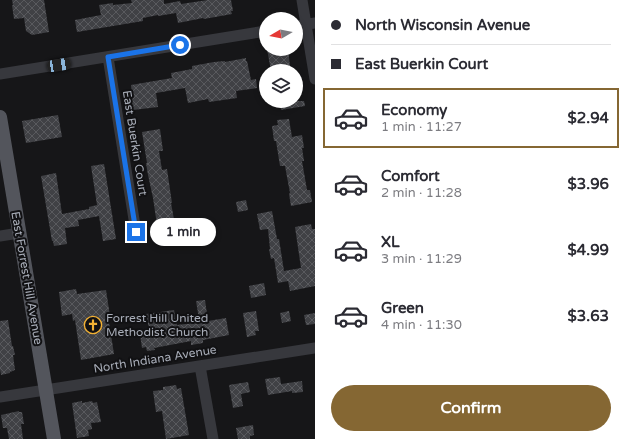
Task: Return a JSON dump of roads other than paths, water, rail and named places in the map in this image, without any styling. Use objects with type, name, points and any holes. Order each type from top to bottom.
[{"type":"main road","name":"East Forrest Hill Avenue","points":[[0,116],[54,439]]},
{"type":"street","points":[[302,0],[315,79]]},
{"type":"street","points":[[0,74],[259,32]]},
{"type":"street","name":"East Buerkin Court","points":[[108,57],[136,232]]},
{"type":"street","points":[[0,236],[19,233]]},
{"type":"street","name":"North Indiana Avenue","points":[[0,397],[315,348]]},
{"type":"street","points":[[200,366],[213,439]]},
{"type":"place","name":"Forrest Hill United Methodist Church","points":[[93,325]]}]
